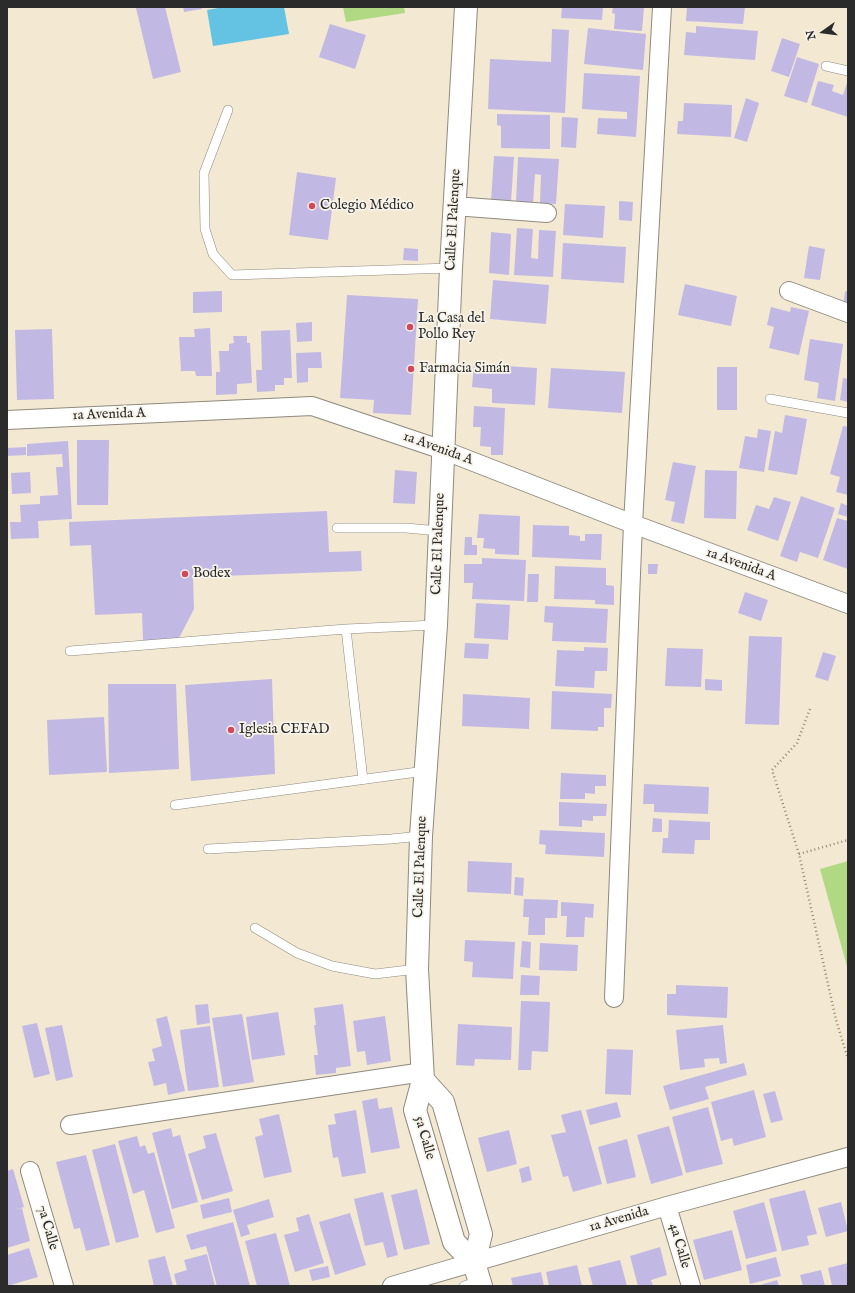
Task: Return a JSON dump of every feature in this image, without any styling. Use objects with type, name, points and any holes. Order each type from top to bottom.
[{"type":"street","name":"Calle El Palenque","points":[[423,1076],[417,969],[421,836],[436,625],[454,206],[466,7]]},
{"type":"street","points":[[614,998],[633,524],[662,7]]},
{"type":"street","points":[[454,206],[547,213]]},
{"type":"street","points":[[789,291],[848,313]]},
{"type":"street","name":"1a Avenida A","points":[[7,420],[312,406],[443,450],[633,524],[848,604]]},
{"type":"street","points":[[70,1125],[423,1076]]},
{"type":"street","name":"5a Calle","points":[[423,1076],[415,1110],[454,1242],[474,1279]]},
{"type":"street","name":"5a Calle","points":[[423,1076],[443,1102],[481,1234],[474,1279]]},
{"type":"street","name":"1a Avenida","points":[[392,1286],[474,1279],[667,1206],[848,1157]]},
{"type":"street","name":"7a Calle","points":[[30,1171],[64,1286]]},
{"type":"street","name":"4a Calle","points":[[667,1206],[691,1286]]},
{"type":"lane","points":[[826,66],[848,71]]},
{"type":"lane","points":[[228,110],[204,173],[206,229],[213,254],[232,275],[451,268]]},
{"type":"lane","points":[[770,399],[848,413]]},
{"type":"lane","points":[[337,528],[406,528],[439,530]]},
{"type":"lane","points":[[70,651],[346,629],[436,625]]},
{"type":"lane","points":[[346,629],[363,780]]},
{"type":"lane","points":[[175,805],[425,771]]},
{"type":"lane","points":[[208,849],[421,836]]},
{"type":"lane","points":[[255,928],[296,953],[332,966],[375,974],[417,969]]},
{"type":"path","points":[[810,709],[797,743],[772,770],[799,854],[836,1020],[848,1059]]},
{"type":"path","points":[[799,854],[848,840]]},
{"type":"green space","points":[[343,7],[404,7],[405,13],[346,22]]},
{"type":"green space","points":[[848,861],[848,970],[820,869]]},
{"type":"water","points":[[224,7],[284,7],[289,34],[213,46],[207,10]]},
{"type":"building","points":[[165,7],[181,72],[153,79],[136,8]]},
{"type":"building","points":[[183,7],[201,7],[202,9],[184,12]]},
{"type":"building","points":[[562,7],[603,7],[602,20],[561,18]]},
{"type":"building","points":[[613,7],[644,7],[642,31],[614,29],[615,14],[612,13]]},
{"type":"building","points":[[687,7],[745,7],[743,24],[686,21]]},
{"type":"building","points":[[330,24],[366,35],[355,69],[319,57]]},
{"type":"building","points":[[696,26],[758,31],[755,60],[684,55],[686,32],[696,33]]},
{"type":"building","points":[[588,28],[646,34],[643,70],[584,64]]},
{"type":"building","points":[[552,29],[569,30],[565,113],[488,109],[490,59],[551,62]]},
{"type":"building","points":[[782,38],[800,44],[789,77],[771,71]]},
{"type":"building","points":[[797,57],[819,64],[807,103],[784,96]]},
{"type":"building","points":[[584,73],[640,76],[636,137],[597,134],[598,118],[627,119],[627,112],[582,109]]},
{"type":"building","points":[[848,80],[848,117],[811,105],[818,81],[834,85],[832,91],[843,95]]},
{"type":"building","points":[[746,98],[759,103],[747,142],[734,138]]},
{"type":"building","points":[[684,103],[732,105],[731,137],[677,134],[678,121],[683,121]]},
{"type":"building","points":[[497,114],[550,115],[550,149],[501,148],[501,126],[497,125]]},
{"type":"building","points":[[562,117],[578,118],[576,148],[561,147]]},
{"type":"building","points":[[494,156],[514,157],[511,202],[491,201]]},
{"type":"building","points":[[518,157],[559,159],[556,204],[540,203],[541,175],[535,174],[533,203],[516,202]]},
{"type":"building","name":"Colegio Médico","points":[[297,172],[336,178],[328,240],[289,235]]},
{"type":"building","points":[[619,201],[633,202],[632,221],[619,220]]},
{"type":"building","points":[[565,204],[605,206],[603,238],[563,235]]},
{"type":"building","points":[[517,228],[533,229],[531,258],[538,259],[539,230],[556,231],[553,277],[514,275]]},
{"type":"building","points":[[491,232],[511,234],[509,275],[489,273]]},
{"type":"building","points":[[563,243],[626,247],[624,283],[561,279]]},
{"type":"building","points":[[809,246],[825,249],[820,280],[804,278]]},
{"type":"building","points":[[404,248],[418,249],[418,261],[403,260]]},
{"type":"building","points":[[493,280],[549,285],[546,324],[490,319]]},
{"type":"building","points":[[685,284],[737,296],[731,326],[678,315]]},
{"type":"building","points":[[222,291],[222,312],[193,313],[193,292]]},
{"type":"building","points":[[845,291],[848,292],[848,310],[843,309]]},
{"type":"building","points":[[347,295],[418,299],[411,415],[373,413],[374,400],[340,398]]},
{"type":"building","points":[[771,307],[790,312],[791,307],[809,311],[799,355],[769,348],[774,327],[767,325]]},
{"type":"building","points":[[312,322],[312,341],[297,342],[296,323]]},
{"type":"building","points":[[210,328],[212,376],[196,376],[195,371],[181,371],[179,337],[195,337],[194,329]]},
{"type":"building","points":[[52,329],[54,399],[17,400],[15,330]]},
{"type":"building","points":[[290,330],[292,378],[284,378],[284,385],[275,385],[275,391],[257,392],[256,370],[262,370],[261,331]]},
{"type":"building","points":[[233,336],[247,336],[247,343],[250,343],[252,383],[237,384],[237,394],[216,395],[216,372],[220,372],[219,351],[229,351],[229,344],[234,343]]},
{"type":"building","points":[[810,339],[843,344],[835,401],[817,398],[819,383],[804,380]]},
{"type":"building","points":[[321,352],[322,368],[308,368],[308,382],[297,383],[296,353]]},
{"type":"building","points":[[474,364],[537,368],[535,405],[492,403],[492,389],[472,387]]},
{"type":"building","points":[[717,367],[737,367],[737,410],[717,410]]},
{"type":"building","points":[[551,368],[625,372],[622,413],[548,408]]},
{"type":"building","points":[[843,378],[848,379],[848,402],[840,400]]},
{"type":"building","points":[[474,406],[505,408],[503,455],[491,455],[491,447],[480,446],[481,427],[473,427]]},
{"type":"building","points":[[785,415],[807,419],[797,475],[768,470],[775,431],[782,433]]},
{"type":"building","points":[[843,426],[848,427],[848,495],[836,492],[840,477],[830,474]]},
{"type":"building","points":[[758,429],[771,431],[764,472],[739,468],[745,436],[757,438]]},
{"type":"building","points":[[77,440],[109,440],[108,505],[77,505]]},
{"type":"building","points":[[68,441],[72,519],[38,521],[39,538],[11,539],[10,522],[21,522],[20,505],[40,504],[40,496],[58,495],[56,467],[63,467],[62,454],[27,456],[27,444]]},
{"type":"building","points":[[26,447],[26,455],[7,456],[7,448]]},
{"type":"building","points":[[673,462],[696,466],[684,524],[671,521],[675,502],[665,500]]},
{"type":"building","points":[[395,470],[417,472],[415,504],[393,503]]},
{"type":"building","points":[[705,470],[737,471],[736,519],[704,518]]},
{"type":"building","points":[[30,472],[31,493],[12,494],[11,473]]},
{"type":"building","points":[[801,496],[835,508],[818,558],[800,552],[797,562],[780,556]]},
{"type":"building","points":[[774,497],[791,502],[778,541],[747,530],[756,505],[769,509]]},
{"type":"building","points":[[841,503],[848,506],[848,517],[838,514]]},
{"type":"building","name":"Bodex","points":[[327,511],[329,552],[361,551],[362,571],[193,577],[194,609],[178,640],[143,641],[142,613],[95,615],[91,545],[70,546],[69,522]]},
{"type":"building","points":[[479,514],[520,516],[519,555],[495,554],[495,549],[483,548],[484,538],[477,538]]},
{"type":"building","points":[[837,518],[848,521],[848,569],[823,560]]},
{"type":"building","points":[[533,525],[569,526],[569,535],[580,536],[580,541],[585,541],[585,534],[602,534],[601,560],[532,557]]},
{"type":"building","points":[[465,537],[472,537],[472,545],[477,545],[477,555],[464,555]]},
{"type":"building","points":[[482,558],[526,560],[524,601],[472,599],[473,583],[464,583],[464,564],[482,564]]},
{"type":"building","points":[[648,564],[658,564],[657,574],[648,574]]},
{"type":"building","points":[[555,566],[606,568],[606,585],[614,586],[614,605],[595,604],[595,600],[554,599]]},
{"type":"building","points":[[528,574],[539,574],[538,602],[527,602]]},
{"type":"building","points":[[745,592],[768,600],[761,621],[738,613]]},
{"type":"building","points":[[476,603],[510,605],[508,640],[474,638]]},
{"type":"building","points":[[545,606],[608,609],[606,643],[552,641],[553,623],[544,622]]},
{"type":"building","points":[[749,636],[782,637],[779,725],[745,724]]},
{"type":"building","points":[[465,643],[489,644],[488,659],[464,658]]},
{"type":"building","points":[[584,647],[608,648],[607,671],[595,671],[594,688],[555,686],[557,650],[584,651]]},
{"type":"building","points":[[667,648],[703,649],[701,687],[665,686]]},
{"type":"building","points":[[823,652],[836,656],[828,681],[815,677]]},
{"type":"building","name":"Iglesia CEFAD","points":[[272,679],[275,774],[191,781],[185,685]]},
{"type":"building","points":[[705,679],[722,680],[722,691],[705,690]]},
{"type":"building","points":[[108,684],[176,684],[179,769],[109,773]]},
{"type":"building","points":[[552,691],[612,694],[611,708],[604,708],[604,727],[598,727],[598,731],[551,729]]},
{"type":"building","points":[[463,694],[530,698],[529,729],[462,726]]},
{"type":"building","points":[[104,717],[107,772],[49,775],[47,720]]},
{"type":"building","points":[[561,773],[606,775],[606,786],[595,786],[595,794],[585,793],[585,799],[560,799]]},
{"type":"building","points":[[644,784],[709,787],[708,814],[654,812],[654,804],[643,804]]},
{"type":"building","points":[[559,802],[607,804],[606,816],[593,816],[593,821],[582,820],[582,827],[559,826]]},
{"type":"building","points":[[653,818],[662,819],[662,832],[652,832]]},
{"type":"building","points":[[669,820],[710,822],[710,840],[695,840],[694,854],[662,853],[663,838],[668,838]]},
{"type":"building","points":[[540,830],[605,833],[604,857],[545,854],[546,845],[539,844]]},
{"type":"building","points":[[468,861],[512,863],[511,894],[467,892]]},
{"type":"building","points":[[515,877],[524,878],[523,896],[514,895]]},
{"type":"building","points":[[524,899],[558,900],[557,918],[545,918],[545,935],[528,935],[529,917],[523,917]]},
{"type":"building","points":[[561,902],[594,904],[593,918],[585,917],[584,937],[566,937],[567,916],[561,916]]},
{"type":"building","points":[[465,940],[515,942],[513,979],[472,977],[473,962],[464,961]]},
{"type":"building","points":[[522,941],[531,942],[530,968],[520,967]]},
{"type":"building","points":[[540,943],[578,945],[577,971],[539,970]]},
{"type":"building","points":[[521,975],[540,976],[539,995],[520,995]]},
{"type":"building","points":[[676,985],[728,987],[727,1018],[667,1015],[667,994],[676,994]]},
{"type":"building","points":[[521,1001],[550,1002],[548,1052],[532,1051],[531,1070],[518,1070]]},
{"type":"building","points":[[208,1004],[210,1023],[197,1025],[195,1005]]},
{"type":"building","points":[[343,1004],[351,1066],[336,1068],[336,1073],[316,1075],[314,1055],[318,1055],[314,1025],[316,1025],[314,1008]]},
{"type":"building","points":[[278,1012],[285,1055],[252,1060],[246,1017]]},
{"type":"building","points":[[242,1014],[254,1082],[223,1087],[212,1018]]},
{"type":"building","points":[[167,1016],[185,1091],[168,1095],[166,1083],[154,1086],[148,1062],[155,1061],[152,1049],[162,1046],[156,1019]]},
{"type":"building","points":[[385,1016],[391,1061],[367,1065],[365,1051],[357,1052],[353,1021]]},
{"type":"building","points":[[37,1023],[50,1074],[34,1078],[22,1026]]},
{"type":"building","points":[[458,1024],[512,1027],[511,1060],[475,1059],[474,1066],[456,1065]]},
{"type":"building","points":[[62,1025],[73,1077],[56,1081],[45,1028]]},
{"type":"building","points":[[723,1025],[727,1063],[720,1064],[719,1058],[704,1059],[705,1067],[680,1070],[676,1030]]},
{"type":"building","points":[[210,1026],[219,1087],[188,1091],[180,1030]]},
{"type":"building","points":[[607,1049],[633,1050],[631,1095],[605,1094]]},
{"type":"building","points":[[744,1063],[747,1075],[705,1087],[709,1099],[670,1110],[663,1086]]},
{"type":"building","points":[[754,1090],[766,1137],[734,1146],[732,1138],[721,1141],[711,1102]]},
{"type":"building","points":[[775,1091],[783,1120],[771,1123],[763,1094]]},
{"type":"building","points":[[377,1098],[379,1109],[392,1107],[400,1148],[371,1153],[362,1101]]},
{"type":"building","points":[[617,1102],[621,1117],[590,1125],[586,1110]]},
{"type":"building","points":[[708,1107],[723,1164],[686,1173],[672,1117]]},
{"type":"building","points":[[356,1110],[366,1173],[342,1177],[338,1157],[333,1158],[328,1125],[336,1124],[334,1114]]},
{"type":"building","points":[[581,1110],[602,1184],[573,1192],[568,1176],[563,1177],[551,1135],[566,1132],[561,1115]]},
{"type":"building","points":[[279,1114],[292,1172],[264,1178],[255,1137],[263,1135],[259,1119]]},
{"type":"building","points":[[669,1126],[683,1175],[651,1184],[637,1135]]},
{"type":"building","points":[[171,1128],[173,1137],[180,1135],[198,1202],[172,1209],[152,1133]]},
{"type":"building","points":[[509,1130],[517,1164],[487,1172],[478,1138]]},
{"type":"building","points":[[216,1133],[233,1191],[202,1200],[188,1154],[206,1148],[203,1136]]},
{"type":"building","points":[[137,1136],[140,1147],[145,1145],[148,1154],[154,1152],[175,1228],[156,1233],[144,1190],[133,1194],[118,1141]]},
{"type":"building","points":[[627,1139],[636,1177],[607,1184],[598,1147]]},
{"type":"building","points":[[115,1144],[139,1237],[116,1243],[92,1150]]},
{"type":"building","points":[[86,1155],[110,1245],[86,1251],[80,1228],[74,1229],[56,1162]]},
{"type":"building","points":[[529,1166],[532,1180],[522,1183],[519,1169]]},
{"type":"building","points":[[13,1169],[24,1207],[14,1210],[22,1208],[30,1241],[7,1248],[7,1171]]},
{"type":"building","points":[[417,1189],[430,1244],[404,1250],[391,1195]]},
{"type":"building","points":[[805,1190],[817,1234],[807,1236],[809,1245],[782,1251],[769,1199]]},
{"type":"building","points":[[383,1192],[398,1255],[387,1258],[383,1242],[365,1246],[354,1199]]},
{"type":"building","points":[[229,1198],[232,1212],[203,1219],[200,1205]]},
{"type":"building","points":[[269,1199],[274,1217],[247,1225],[250,1234],[241,1237],[233,1210]]},
{"type":"building","points":[[764,1202],[777,1251],[746,1259],[733,1211]]},
{"type":"building","points":[[841,1202],[848,1231],[826,1237],[818,1208]]},
{"type":"building","points":[[350,1213],[366,1265],[335,1275],[319,1222]]},
{"type":"building","points":[[309,1214],[324,1263],[295,1272],[284,1235],[299,1231],[296,1218]]},
{"type":"building","points":[[233,1222],[250,1286],[217,1286],[206,1246],[191,1250],[186,1235]]},
{"type":"building","points":[[732,1230],[742,1270],[704,1280],[693,1240]]},
{"type":"building","points":[[276,1233],[290,1286],[257,1286],[245,1241]]},
{"type":"building","points":[[660,1247],[667,1275],[651,1280],[653,1286],[638,1286],[630,1256]]},
{"type":"building","points":[[29,1248],[38,1277],[7,1286],[7,1255]]},
{"type":"building","points":[[207,1254],[215,1286],[177,1286],[174,1274],[187,1270],[184,1260]]},
{"type":"building","points":[[165,1256],[173,1286],[154,1286],[148,1260]]},
{"type":"building","points":[[776,1257],[781,1276],[750,1284],[746,1265]]},
{"type":"building","points":[[620,1260],[627,1286],[593,1286],[588,1268]]},
{"type":"building","points":[[848,1263],[848,1286],[832,1286],[828,1268]]},
{"type":"building","points":[[577,1265],[582,1286],[549,1286],[546,1272]]},
{"type":"building","points":[[328,1266],[330,1277],[312,1281],[309,1270]]},
{"type":"building","points":[[821,1270],[825,1286],[803,1286],[800,1275]]},
{"type":"building","points":[[541,1272],[544,1286],[513,1286],[511,1278]]},
{"type":"building","points":[[777,1280],[779,1286],[757,1286]]},
{"type":"place","name":"Colegio Médico","points":[[312,206]]},
{"type":"place","name":"La Casa del Pollo Rey","points":[[410,327]]},
{"type":"place","name":"Farmacia Simán","points":[[411,369]]},
{"type":"place","name":"Bodex","points":[[185,574]]},
{"type":"place","name":"Iglesia CEFAD","points":[[231,730]]}]
